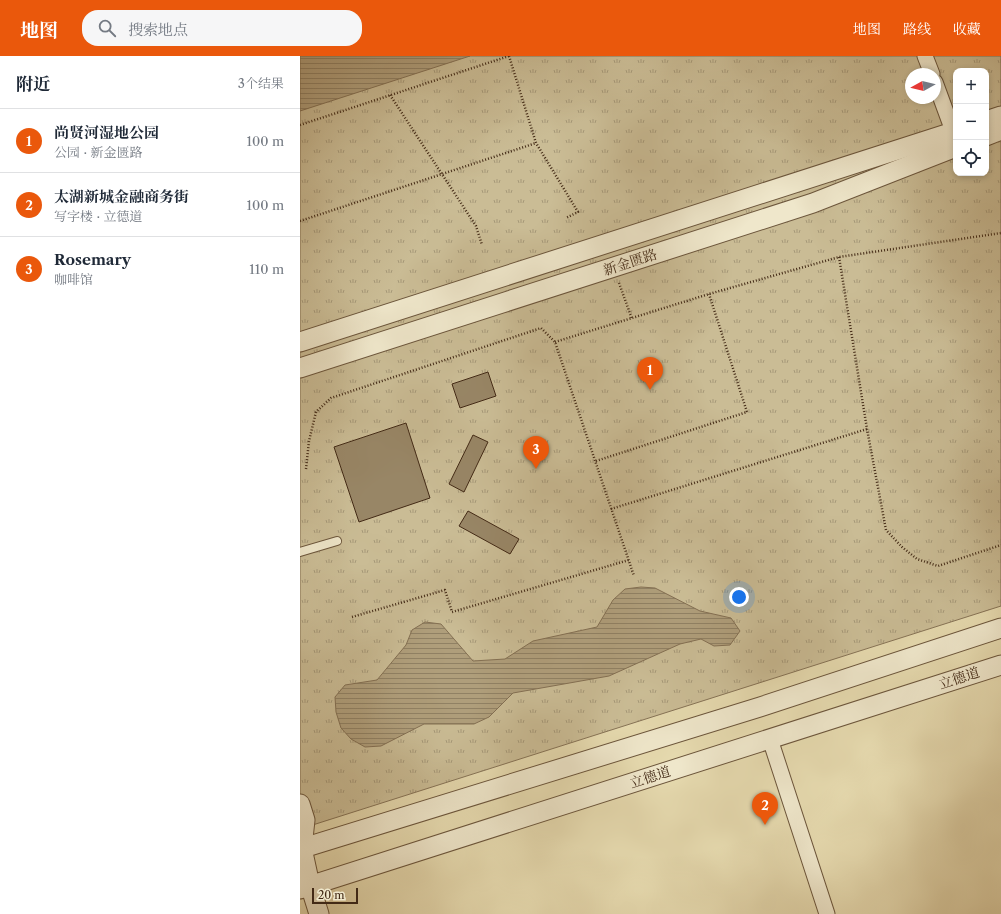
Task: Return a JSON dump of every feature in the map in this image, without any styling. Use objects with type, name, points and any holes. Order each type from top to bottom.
[{"type":"street","points":[[925,56],[930,68]]},
{"type":"street","points":[[941,98],[953,131]]},
{"type":"street","points":[[989,120],[1001,116]]},
{"type":"street","points":[[989,135],[1001,130]]},
{"type":"street","name":"新金匮路","points":[[300,368],[813,203],[953,137]]},
{"type":"street","name":"新金匮路","points":[[300,342],[953,137]]},
{"type":"street","points":[[301,848],[752,709],[1001,628]]},
{"type":"street","name":"立德道","points":[[308,886],[1001,665]]},
{"type":"street","points":[[770,739],[827,914]]},
{"type":"street","points":[[300,804],[305,820],[301,848],[308,886],[319,914]]},
{"type":"street","points":[[308,886],[324,914]]},
{"type":"lane","points":[[300,552],[337,541]]},
{"type":"path","points":[[300,125],[509,56],[536,143],[578,212],[566,218]]},
{"type":"path","points":[[390,96],[476,226],[482,245]]},
{"type":"path","points":[[300,221],[536,143]]},
{"type":"path","points":[[556,342],[709,294],[839,257],[1001,234]]},
{"type":"path","points":[[839,257],[867,429],[886,530],[902,547],[917,559],[938,566],[1001,545]]},
{"type":"path","points":[[614,267],[632,318]]},
{"type":"path","points":[[596,461],[747,412],[709,294]]},
{"type":"path","points":[[306,469],[309,441],[316,412],[331,398],[541,328],[556,342],[634,576]]},
{"type":"path","points":[[611,509],[867,429]]},
{"type":"path","points":[[352,617],[445,590],[452,612],[628,560]]},
{"type":"green space","points":[[300,56],[1001,56],[1001,606],[300,829]]},
{"type":"shaded area","points":[[300,56],[470,56],[300,111]]},
{"type":"shaded area","points":[[641,587],[655,588],[700,611],[731,618],[740,631],[730,645],[714,646],[701,639],[680,644],[609,676],[513,693],[489,717],[474,724],[424,724],[381,746],[365,747],[351,739],[341,728],[336,712],[335,697],[345,685],[377,680],[406,645],[412,630],[425,622],[441,624],[473,661],[505,659],[533,641],[597,627],[613,600],[625,589]]},
{"type":"building","points":[[488,372],[496,396],[460,408],[452,384]]},
{"type":"building","points":[[406,423],[430,498],[359,522],[334,447]]},
{"type":"building","points":[[473,435],[488,442],[464,492],[449,484]]},
{"type":"building","points":[[468,511],[519,539],[510,554],[459,526]]},
{"type":"place","name":"尚贤河湿地公园","points":[[650,390]]},
{"type":"place","name":"Rosemary","points":[[536,469]]},
{"type":"place","name":"太湖新城金融商务街","points":[[765,825]]}]
